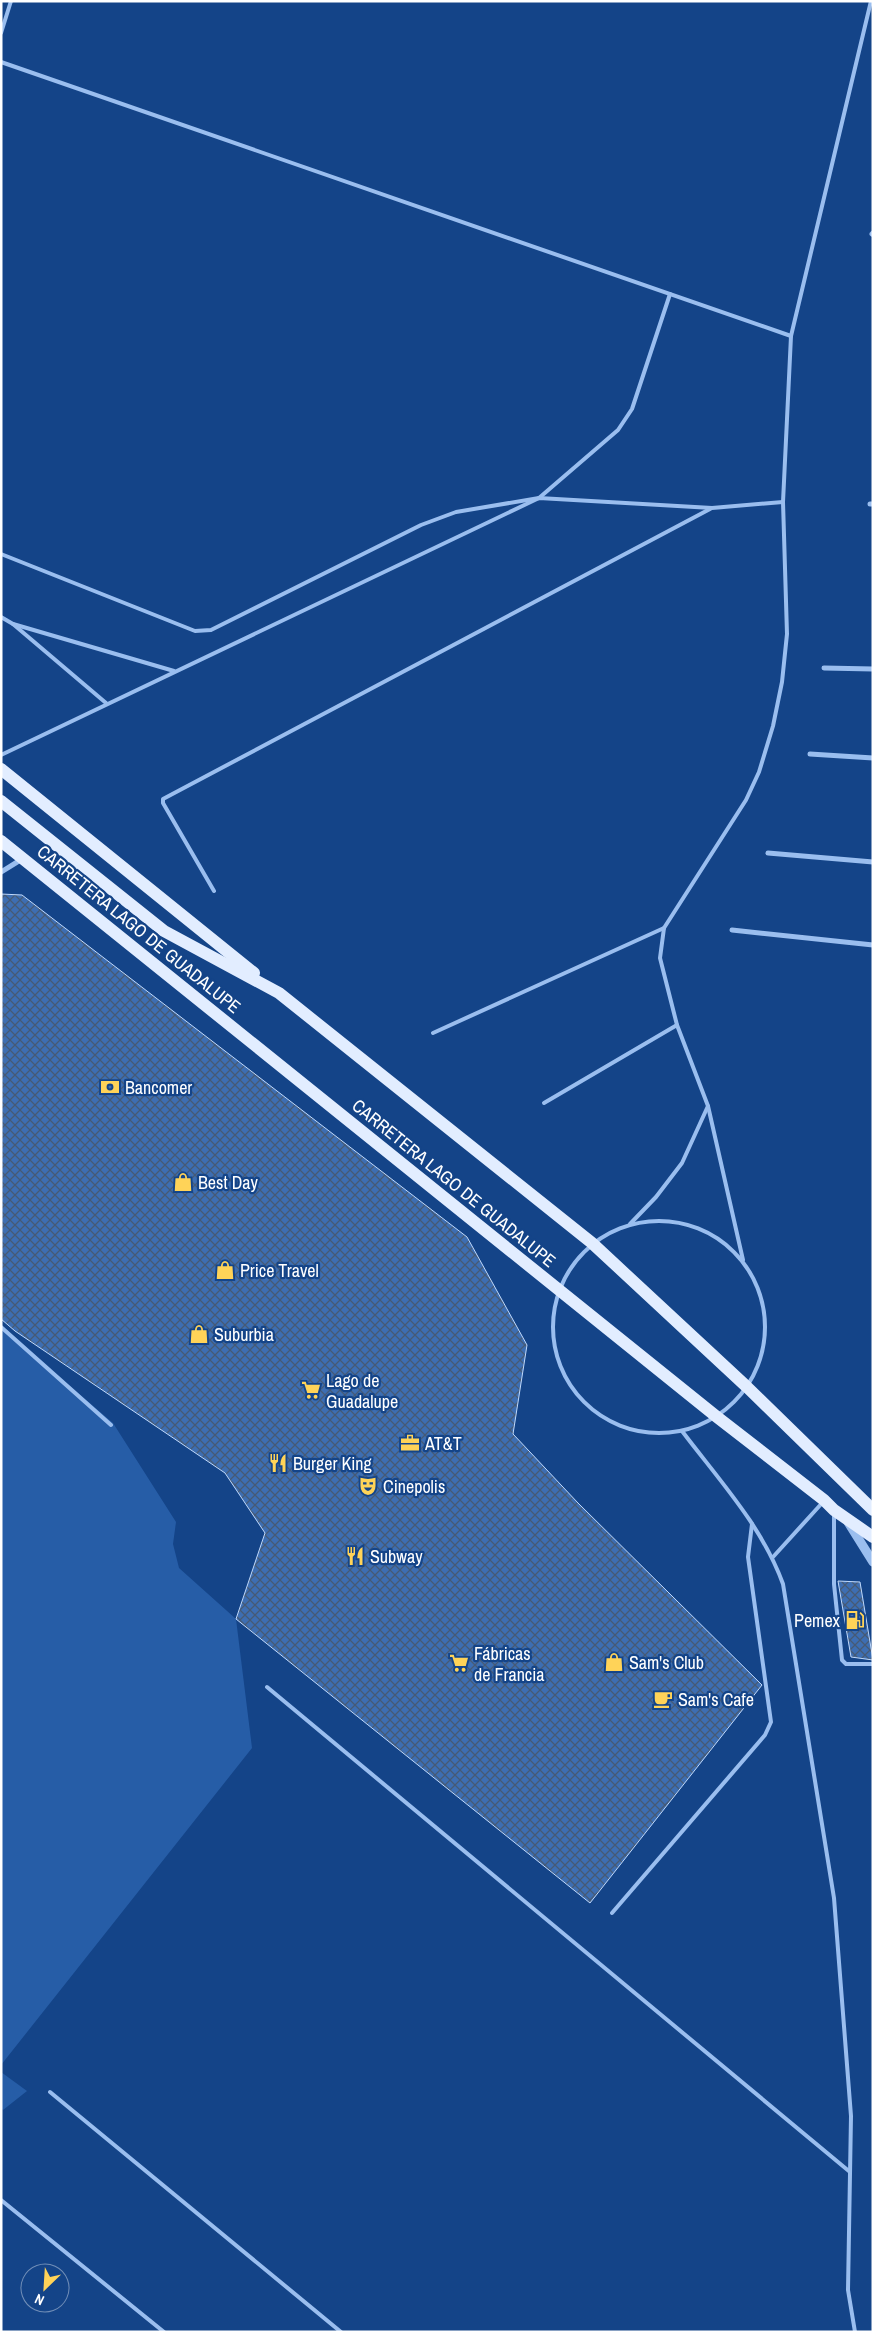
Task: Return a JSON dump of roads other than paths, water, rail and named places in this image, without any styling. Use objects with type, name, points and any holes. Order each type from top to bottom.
[{"type":"main road","points":[[1,769],[279,994]]},
{"type":"main road","name":"CARRETERA LAGO DE GUADALUPE","points":[[1,801],[164,931],[279,994],[592,1243],[747,1387],[867,1502],[873,1510]]},
{"type":"main road","name":"CARRETERA LAGO DE GUADALUPE","points":[[1,841],[717,1418],[845,1518]]},
{"type":"main road","points":[[845,1518],[873,1537]]},
{"type":"street","points":[[824,668],[873,669]]},
{"type":"street","points":[[810,754],[873,758]]},
{"type":"street","points":[[768,853],[873,862]]},
{"type":"street","points":[[1,872],[23,858]]},
{"type":"street","points":[[732,930],[873,945]]},
{"type":"street","name":"CARRETERA LAGO DE GUADALUPE","points":[[845,1518],[873,1562]]},
{"type":"lane","points":[[1,33],[11,1]]},
{"type":"lane","points":[[708,1106],[682,1163],[656,1197],[630,1224],[592,1243],[573,1264],[559,1289],[553,1326],[559,1364],[578,1396],[608,1420],[644,1432],[682,1431],[717,1418],[738,1400],[747,1387],[766,1339],[763,1297],[743,1260],[708,1106],[677,1024],[660,958],[664,928],[746,800],[760,772],[773,726],[782,682],[787,634],[783,502],[790,336],[871,1]]},
{"type":"lane","points":[[1,62],[790,336]]},
{"type":"lane","points":[[1,755],[539,498],[618,430],[632,409],[670,294]]},
{"type":"lane","points":[[1,554],[195,631],[211,630],[421,525],[456,512],[539,498],[712,508],[783,502]]},
{"type":"lane","points":[[214,891],[163,803],[164,799],[712,508]]},
{"type":"lane","points":[[1,617],[13,624],[106,704]]},
{"type":"lane","points":[[13,624],[175,671]]},
{"type":"lane","points":[[433,1033],[664,928]]},
{"type":"lane","points":[[544,1103],[677,1024]]},
{"type":"lane","points":[[630,1224],[671,1221],[695,1228],[711,1234],[743,1260]]},
{"type":"lane","points":[[1,1327],[111,1425]]},
{"type":"lane","points":[[682,1431],[752,1524],[773,1557],[783,1584],[834,1898],[851,2116],[848,2290],[854,2332]]},
{"type":"lane","points":[[773,1557],[824,1500]]},
{"type":"lane","points":[[834,1510],[834,1584],[842,1660],[846,1664],[873,1664]]},
{"type":"lane","points":[[612,1913],[765,1735],[771,1722],[748,1558],[752,1524]]},
{"type":"lane","points":[[267,1687],[850,2172]]},
{"type":"lane","points":[[50,2092],[341,2332]]},
{"type":"lane","points":[[1,2200],[164,2332]]},
{"type":"place","name":"Bancomer","points":[[110,1087]]},
{"type":"place","name":"Best Day","points":[[183,1182]]},
{"type":"place","name":"Price Travel","points":[[225,1270]]},
{"type":"place","name":"Suburbia","points":[[199,1334]]},
{"type":"place","name":"Lago de Guadalupe","points":[[311,1390]]},
{"type":"place","name":"AT&T","points":[[410,1443]]},
{"type":"place","name":"Burger King","points":[[278,1463]]},
{"type":"place","name":"Cinepolis","points":[[368,1486]]},
{"type":"place","name":"Subway","points":[[355,1556]]},
{"type":"place","name":"Pemex","points":[[855,1620]]},
{"type":"place","name":"Sam's Club","points":[[614,1662]]},
{"type":"place","name":"Fábricas de Francia","points":[[459,1663]]},
{"type":"place","name":"Sam's Cafe","points":[[663,1699]]}]
